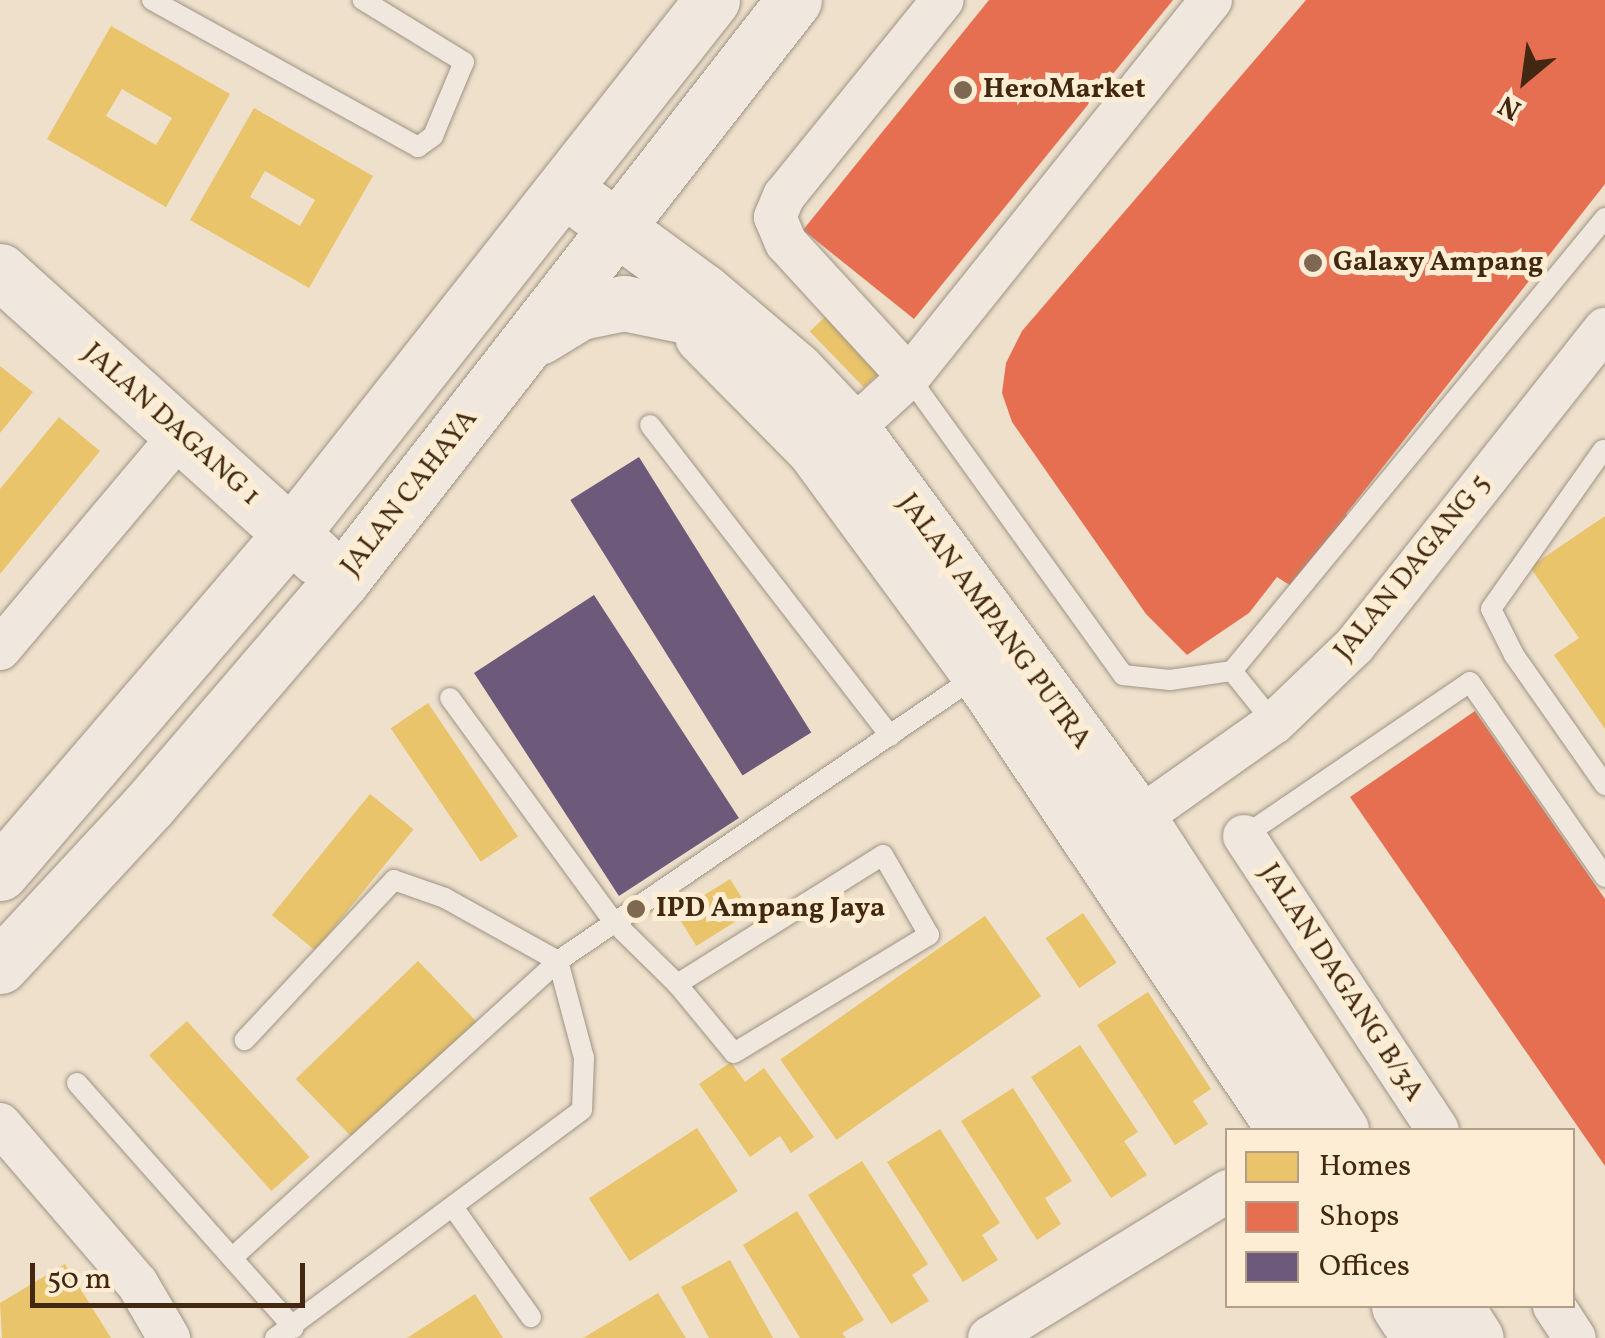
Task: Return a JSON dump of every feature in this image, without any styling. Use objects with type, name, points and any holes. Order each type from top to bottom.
[{"type":"main road","points":[[0,873],[291,534],[712,0]]},
{"type":"main road","name":"JALAN CAHAYA","points":[[0,966],[342,580],[794,0]]},
{"type":"main road","points":[[525,346],[580,312],[624,303],[690,302],[668,200],[675,152]]},
{"type":"main road","name":"JALAN AMPANG PUTRA","points":[[553,203],[690,302],[796,370],[852,429],[997,662],[1321,1128]]},
{"type":"main road","name":"JALAN DAGANG 1","points":[[0,271],[342,580]]},
{"type":"main road","name":"JALAN AMPANG PUTRA","points":[[690,302],[738,367],[997,662]]},
{"type":"main road","points":[[1400,1308],[1420,1338]]},
{"type":"main road","points":[[1456,1308],[1476,1338]]},
{"type":"street","points":[[909,376],[786,243],[775,217],[784,196],[943,0]]},
{"type":"street","points":[[852,429],[909,376],[1211,0]]},
{"type":"street","name":"JALAN DAGANG 5","points":[[1117,834],[1274,723],[1355,644],[1605,329]]},
{"type":"street","points":[[0,649],[180,434]]},
{"type":"street","name":"JALAN DAGANG B/3A","points":[[1244,836],[1437,1128]]},
{"type":"street","points":[[8,1148],[137,1284],[169,1338]]},
{"type":"street","points":[[989,1338],[1225,1193]]},
{"type":"street","points":[[1555,1308],[1575,1338]]},
{"type":"lane","points":[[152,0],[418,147],[433,136],[464,62],[362,0]]},
{"type":"lane","points":[[909,376],[1123,676],[1170,680],[1232,671],[1605,218]]},
{"type":"lane","points":[[650,425],[890,736]]},
{"type":"lane","points":[[1603,450],[1492,609],[1514,655],[1605,785]]},
{"type":"lane","points":[[232,1258],[558,961],[997,662]]},
{"type":"lane","points":[[1232,671],[1274,723]]},
{"type":"lane","points":[[1244,836],[1470,682],[1605,877]]},
{"type":"lane","points":[[450,698],[613,921],[677,984],[734,1053],[930,934],[883,855],[677,984]]},
{"type":"lane","points":[[78,1083],[232,1258],[285,1333],[582,1110],[584,1058],[558,961],[444,898],[394,880],[245,1040]]},
{"type":"lane","points":[[454,1208],[531,1317]]},
{"type":"building: Homes","points":[[111,26],[230,94],[166,207],[47,139]],"holes":[[[122,89],[172,118],[156,145],[106,116]]]},
{"type":"building: Homes","points":[[254,108],[373,176],[309,288],[190,220]],"holes":[[[265,171],[315,200],[300,226],[250,197]]]},
{"type":"building: Homes","points":[[830,312],[884,368],[864,388],[810,331]]},
{"type":"building: Homes","points":[[0,366],[33,392],[0,433]]},
{"type":"building: Homes","points":[[59,417],[100,451],[0,574],[0,489]]},
{"type":"building: Homes","points":[[1605,516],[1605,729],[1554,655],[1579,638],[1530,567]]},
{"type":"building: Homes","points":[[428,703],[518,836],[481,862],[391,728]]},
{"type":"building: Homes","points":[[370,794],[414,829],[315,950],[272,915]]},
{"type":"building: Homes","points":[[730,879],[751,912],[696,946],[676,913]]},
{"type":"building: Homes","points":[[1083,913],[1117,963],[1079,988],[1046,938]]},
{"type":"building: Homes","points":[[985,916],[1041,996],[836,1140],[780,1059]]},
{"type":"building: Homes","points":[[418,961],[481,1026],[359,1145],[296,1079]]},
{"type":"building: Homes","points":[[1148,992],[1211,1089],[1193,1101],[1208,1124],[1175,1145],[1097,1025]]},
{"type":"building: Homes","points":[[187,1021],[309,1157],[272,1191],[149,1055]]},
{"type":"building: Homes","points":[[1080,1045],[1138,1132],[1124,1141],[1147,1175],[1111,1198],[1031,1077]]},
{"type":"building: Homes","points":[[731,1062],[745,1082],[764,1068],[814,1137],[791,1153],[780,1136],[750,1157],[699,1084]]},
{"type":"building: Homes","points":[[1013,1088],[1072,1181],[1045,1198],[1061,1224],[1037,1240],[961,1121]]},
{"type":"building: Homes","points":[[697,1128],[738,1191],[630,1261],[589,1198]]},
{"type":"building: Homes","points":[[940,1129],[1000,1223],[982,1235],[998,1260],[963,1282],[887,1162]]},
{"type":"building: Homes","points":[[862,1161],[928,1264],[912,1275],[929,1301],[891,1324],[808,1195]]},
{"type":"building: Homes","points":[[797,1211],[864,1320],[842,1333],[846,1338],[800,1338],[743,1245]]},
{"type":"building: Homes","points":[[730,1260],[773,1338],[709,1338],[681,1287]]},
{"type":"building: Homes","points":[[65,1264],[111,1338],[2,1338],[0,1303]]},
{"type":"building: Homes","points":[[658,1293],[686,1338],[583,1338]]},
{"type":"building: Homes","points":[[475,1294],[503,1338],[407,1338]]},
{"type":"building: Shops","points":[[989,0],[1173,0],[914,319],[803,230]]},
{"type":"building: Shops","name":"Galaxy Ampang","points":[[1306,0],[1605,0],[1605,184],[1346,514],[1352,518],[1291,586],[1277,577],[1249,613],[1187,655],[1146,614],[1012,422],[1002,393],[1006,363],[1022,331]]},
{"type":"building: Shops","points":[[1475,711],[1605,899],[1605,1166],[1350,797]]},
{"type":"building: Offices","points":[[639,457],[811,733],[743,776],[570,500]]},
{"type":"building: Offices","points":[[594,595],[739,818],[619,896],[474,673]]},
{"type":"place","name":"HeroMarket","points":[[963,90]]},
{"type":"place","name":"Galaxy Ampang","points":[[1313,263]]},
{"type":"place","name":"IPD Ampang Jaya","points":[[636,909]]}]
